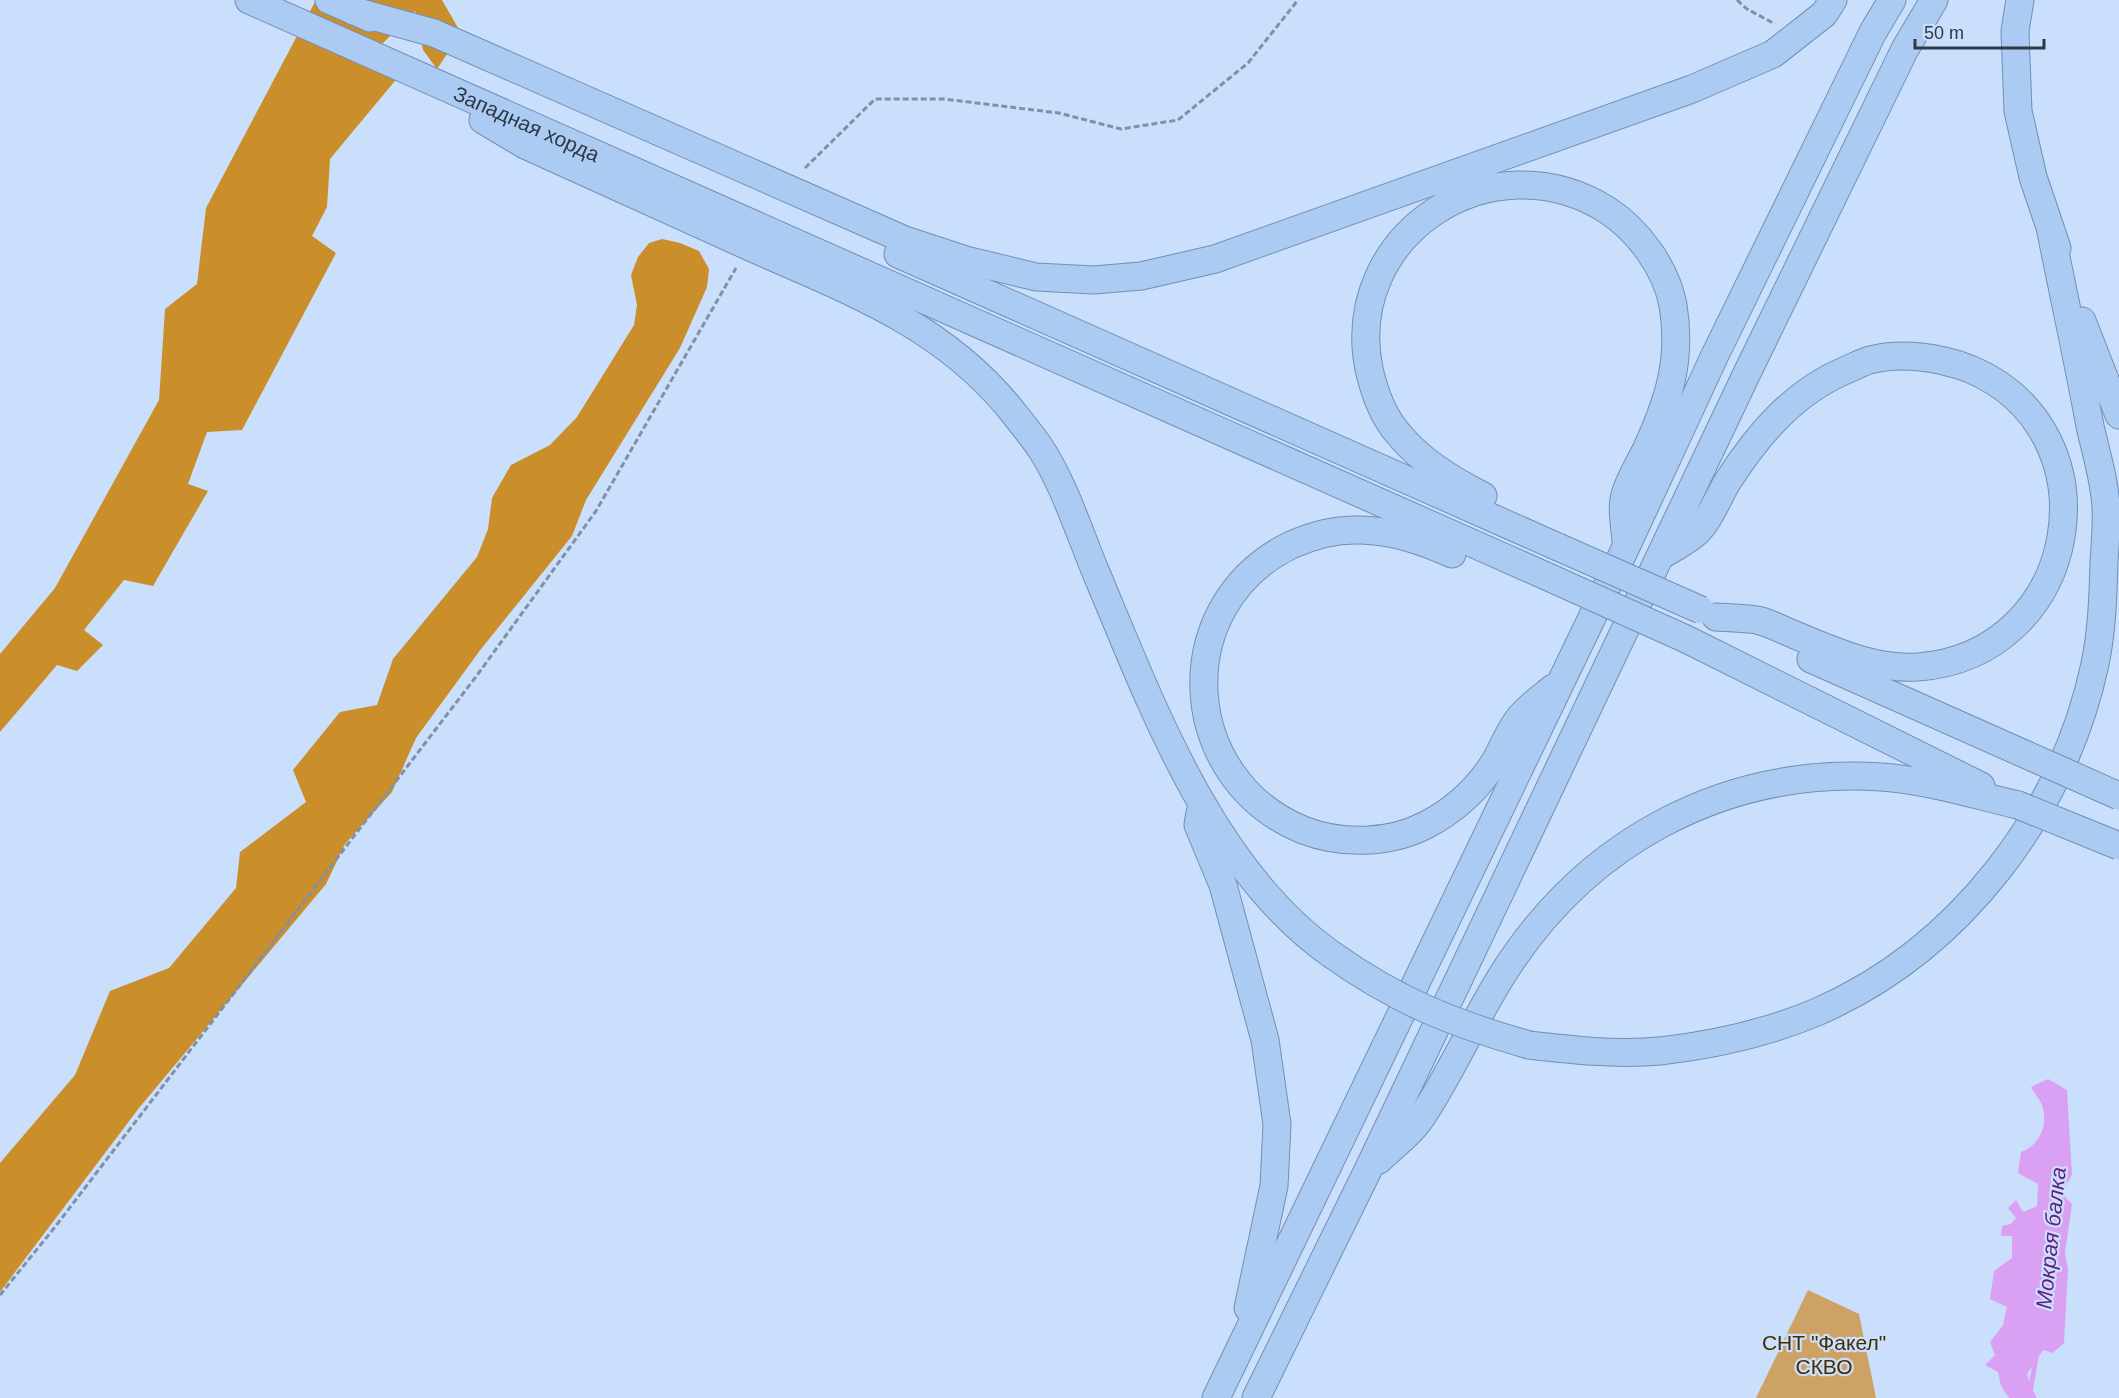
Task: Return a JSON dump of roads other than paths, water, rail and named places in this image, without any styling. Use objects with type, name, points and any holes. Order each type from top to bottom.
[{"type":"highway","name":"Западная хорда","points":[[249,0],[1686,639],[2018,805]]},
{"type":"highway","name":"Западная хорда","points":[[328,0],[2119,796]]},
{"type":"highway","points":[[354,11],[434,33],[906,240],[966,260],[1036,277],[1094,280],[1141,276],[1215,259],[1692,89],[1773,54],[1824,14],[1833,0]]},
{"type":"highway","points":[[1216,1398],[1626,547],[1716,355],[1873,32],[1892,0]]},
{"type":"highway","points":[[1256,1398],[1367,1172],[1437,1020],[1662,555],[1748,371],[1905,49],[1934,0]]},
{"type":"highway","points":[[2020,0],[2015,31],[2018,111],[2033,177],[2074,300],[2119,415]]},
{"type":"highway","points":[[390,63],[525,145],[873,302],[928,334],[968,364],[1006,405],[1042,450],[1062,490],[1164,729],[1202,806],[1242,865],[1280,911],[1331,954],[1364,977],[1419,1007],[1465,1026],[1528,1045],[1614,1053],[1658,1051],[1741,1037],[1817,1011],[1868,984],[1903,961],[1944,928],[2001,867],[2026,832],[2053,786],[2083,711],[2096,663],[2102,615],[2106,507],[2051,232]]},
{"type":"highway","points":[[1558,547],[1517,513],[1441,473],[1412,450],[1395,430],[1379,402],[1372,383],[1367,357],[1366,329],[1371,302],[1379,278],[1391,255],[1410,231],[1428,216],[1449,202],[1491,187],[1522,184],[1548,186],[1595,202],[1627,225],[1647,250],[1665,280],[1675,322],[1674,374],[1657,425],[1624,496],[1626,547]]},
{"type":"highway","points":[[1662,555],[1698,532],[1751,447],[1776,417],[1804,393],[1831,376],[1869,361],[1898,356],[1952,362],[1982,374],[2007,391],[2037,423],[2049,445],[2059,471],[2064,500],[2063,534],[2048,582],[2035,604],[2022,619],[1999,639],[1979,651],[1936,665],[1894,666],[1865,661],[1759,620],[1709,613]]},
{"type":"highway","points":[[1545,576],[1499,573],[1400,534],[1342,530],[1300,541],[1277,552],[1257,566],[1226,603],[1208,644],[1202,688],[1205,711],[1212,738],[1224,764],[1241,787],[1269,812],[1312,834],[1342,840],[1371,840],[1389,838],[1425,825],[1460,803],[1491,768],[1515,723],[1561,681]]},
{"type":"highway","points":[[1367,1172],[1422,1118],[1501,977],[1552,909],[1581,879],[1628,842],[1675,815],[1749,789],[1802,779],[1883,777],[2018,805],[2119,846]]},
{"type":"highway","points":[[1202,806],[1198,825],[1223,885],[1265,1040],[1277,1124],[1274,1186],[1239,1350]]},
{"type":"water","points":[[2048,1079],[2067,1090],[2072,1175],[2065,1187],[2065,1197],[2072,1204],[2065,1253],[2068,1269],[2064,1343],[2053,1353],[2043,1350],[2027,1374],[2037,1398],[2009,1398],[2001,1386],[1998,1372],[1985,1365],[1995,1355],[1990,1342],[2003,1325],[2007,1307],[1990,1299],[1994,1271],[2012,1258],[2012,1236],[2001,1236],[2002,1226],[2011,1224],[2016,1218],[2008,1208],[2016,1200],[2023,1212],[2037,1206],[2038,1184],[2018,1173],[2021,1152],[2037,1140],[2043,1129],[2042,1105],[2031,1087]]},
{"type":"waterway","name":"Мокрая балка","points":[[2029,1398],[2036,1358]]},
{"type":"park label","name":"СНТ \"Факел\" СКВО","points":[[1824,1354]]}]
